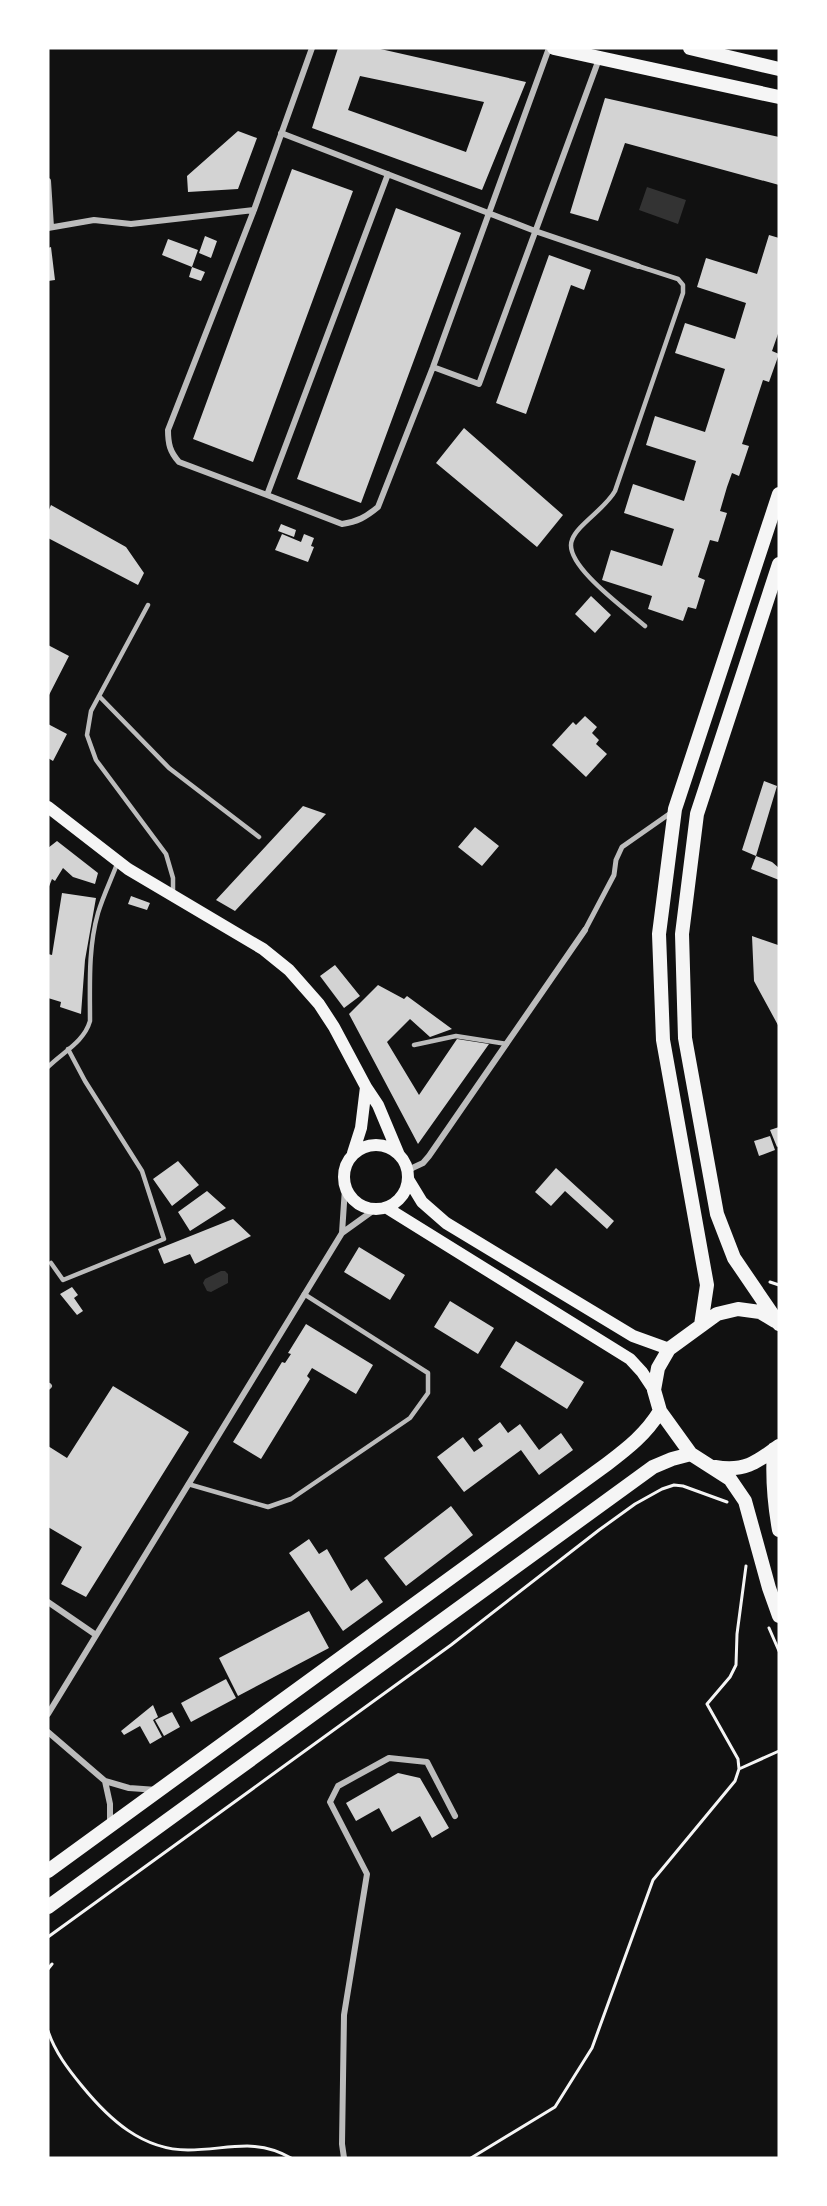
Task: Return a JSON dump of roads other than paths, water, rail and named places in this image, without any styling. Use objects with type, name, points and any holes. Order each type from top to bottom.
[{"type":"main road","points":[[554,48],[779,98]]},
{"type":"main road","points":[[690,48],[779,69]]},
{"type":"main road","points":[[701,1326],[707,1285],[663,1040],[659,934],[675,809],[779,494]]},
{"type":"main road","points":[[779,564],[697,814],[682,934],[685,1038],[717,1214],[734,1258],[779,1324]]},
{"type":"main road","points":[[48,807],[118,861],[262,949],[289,970],[319,1004],[334,1027],[378,1105],[422,1202],[447,1223],[633,1336],[669,1349]]},
{"type":"main road","points":[[366,1087],[361,1128],[345,1170],[345,1188],[352,1199],[362,1207],[381,1209],[630,1359],[654,1390],[660,1411],[691,1455],[730,1479],[745,1501],[779,1616]]},
{"type":"main road","points":[[353,1153],[364,1147],[377,1145],[389,1148],[399,1155]]},
{"type":"main road","points":[[381,1209],[398,1201],[405,1191],[408,1174]]},
{"type":"main road","points":[[654,1390],[658,1368],[669,1349],[717,1314],[738,1309],[760,1312],[779,1324]]},
{"type":"main road","points":[[48,1872],[607,1464],[650,1428],[660,1411]]},
{"type":"main road","points":[[710,1466],[732,1470],[754,1464],[777,1448]]},
{"type":"main road","points":[[777,1448],[772,1485],[779,1530]]},
{"type":"main road","points":[[48,1907],[653,1467],[672,1459],[691,1455]]},
{"type":"street","points":[[312,48],[254,210],[168,430],[168,442],[171,453],[179,462],[342,524],[367,516],[378,507],[433,368],[549,48]]},
{"type":"street","points":[[433,368],[478,384],[599,58]]},
{"type":"street","points":[[281,133],[535,231],[638,266]]},
{"type":"street","points":[[267,495],[388,174]]},
{"type":"street","points":[[48,181],[49,228],[94,220],[131,224],[254,210]]},
{"type":"street","points":[[408,1174],[429,1156],[585,930],[614,875],[616,860],[622,846],[675,809]]},
{"type":"street","points":[[342,1233],[345,1188]]},
{"type":"street","points":[[48,1714],[342,1233],[381,1209]]},
{"type":"street","points":[[48,1602],[96,1635]]},
{"type":"street","points":[[48,1731],[105,1781],[129,1788],[160,1790]]},
{"type":"street","points":[[344,2158],[342,2144],[344,2015],[367,1874],[330,1802],[338,1786],[389,1758],[426,1762],[455,1816]]},
{"type":"street","points":[[105,1781],[110,1804],[110,1826]]},
{"type":"lane","points":[[638,266],[678,279],[683,285],[683,293],[615,491],[605,505],[576,533],[571,540],[570,547],[580,569],[645,626]]},
{"type":"lane","points":[[148,605],[91,711],[87,735],[96,760],[166,854],[173,878],[173,896]]},
{"type":"lane","points":[[99,696],[169,768],[259,837]]},
{"type":"lane","points":[[48,1067],[82,1038],[90,1021],[90,960],[93,938],[98,913],[118,861]]},
{"type":"lane","points":[[414,1045],[456,1036],[507,1044]]},
{"type":"lane","points":[[51,1263],[63,1280],[164,1239],[142,1171],[85,1081],[68,1049]]},
{"type":"lane","points":[[188,1484],[268,1507],[278,1505],[291,1499],[410,1418],[428,1394],[428,1373],[304,1294]]}]
